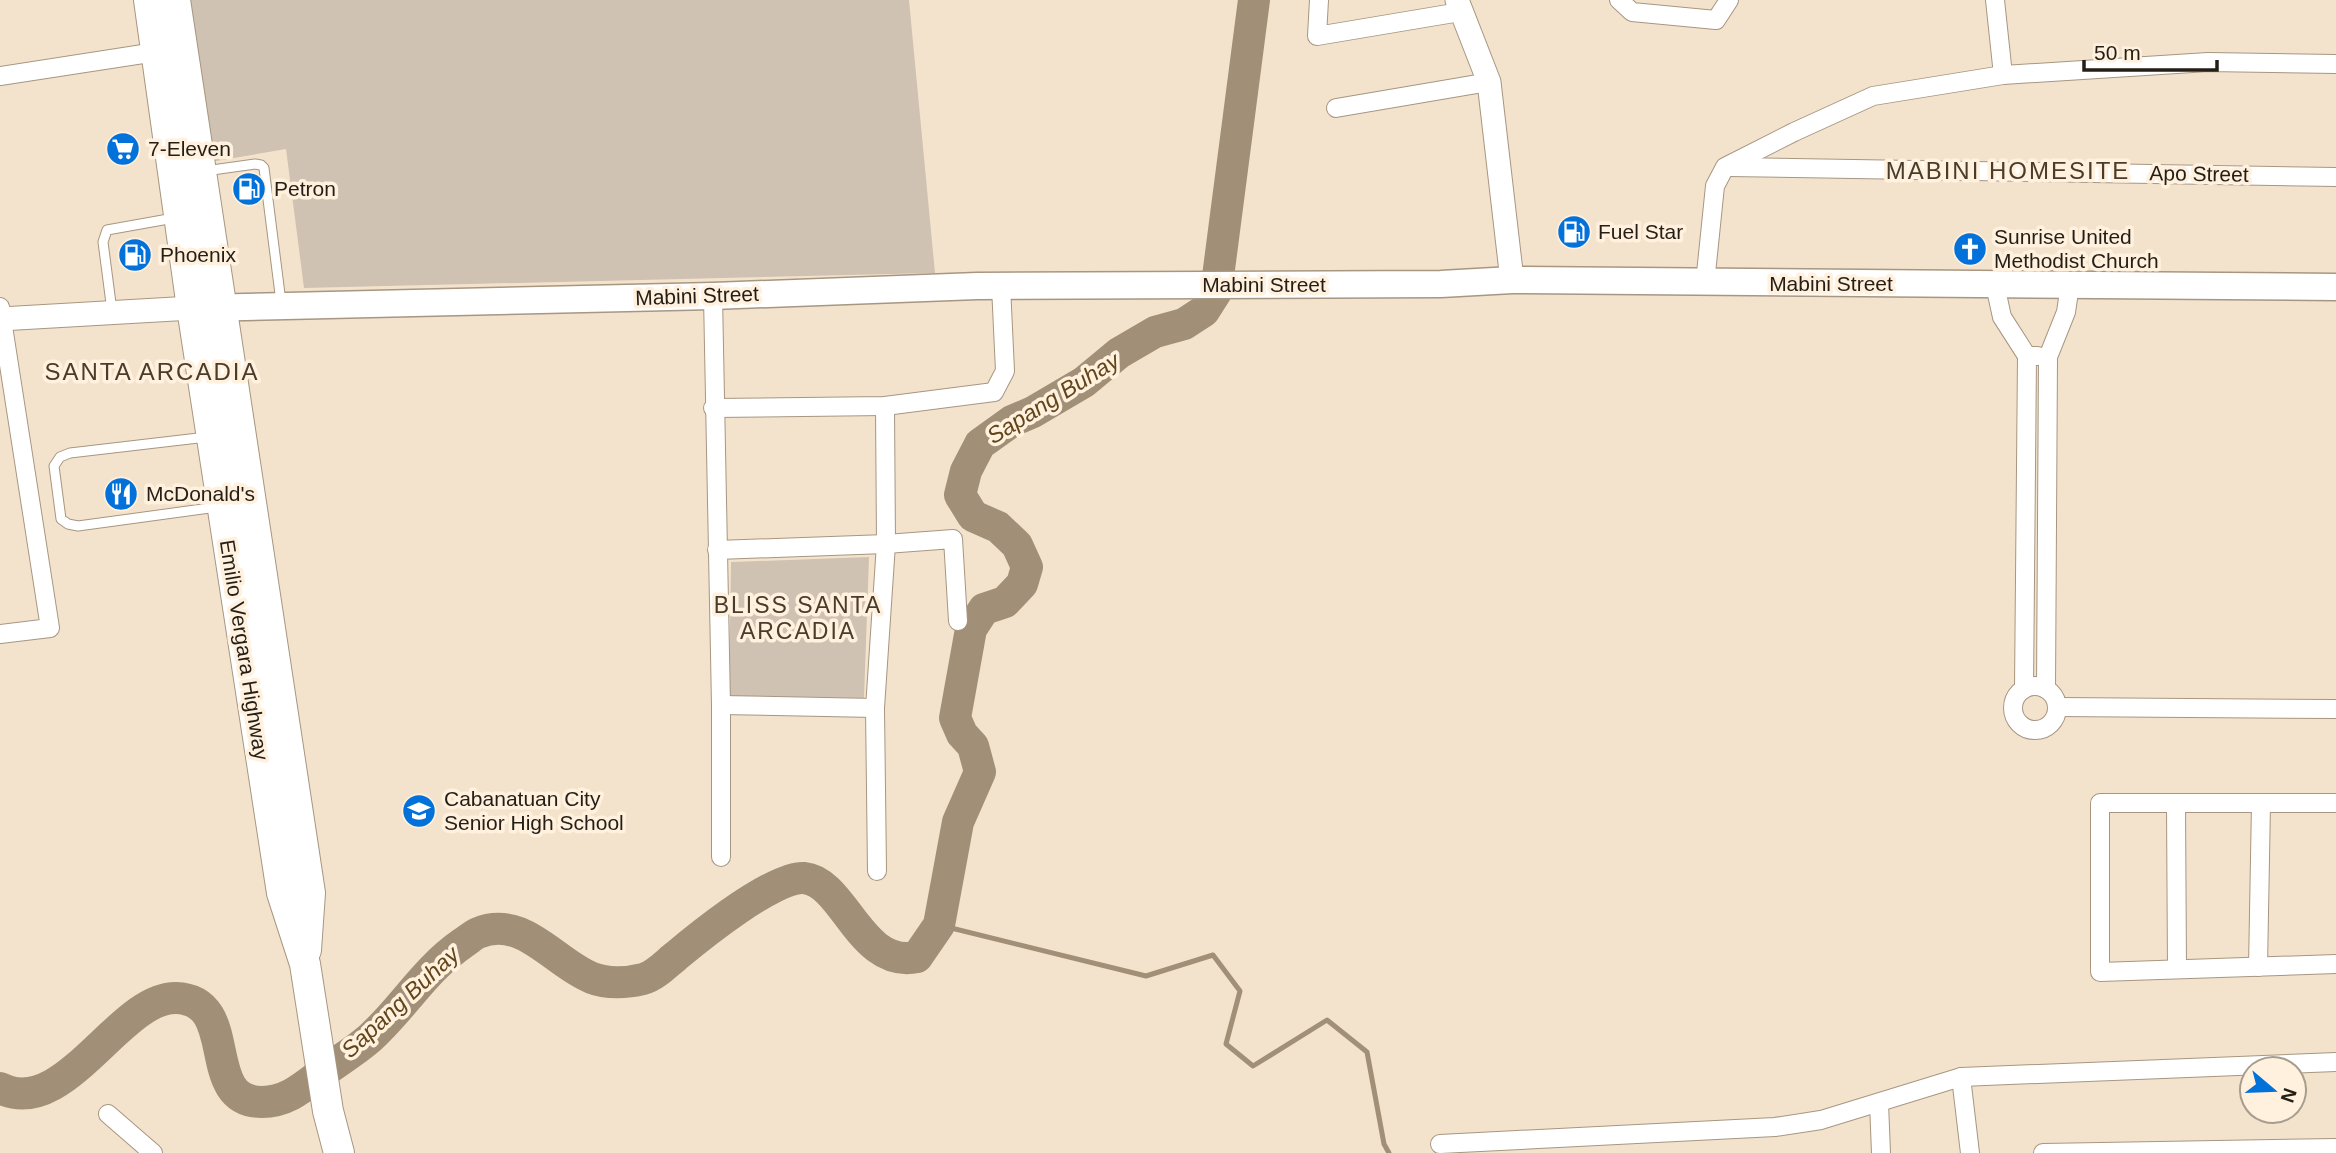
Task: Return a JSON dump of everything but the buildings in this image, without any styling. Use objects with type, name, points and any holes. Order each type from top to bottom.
[{"type":"highway","name":"Emilio Vergara Highway","points":[[149,0],[179,217],[206,308],[310,893],[305,964]]},
{"type":"highway","name":"Emilio Vergara Highway","points":[[175,0],[200,172],[212,437],[282,893],[305,964],[328,1111],[339,1153]]},
{"type":"main road","name":"Mabini Street","points":[[206,308],[1001,286],[1441,284],[1512,280],[1704,284],[2336,287]]},
{"type":"street","points":[[1319,0],[1317,36],[1458,6],[1489,82],[1512,280]]},
{"type":"street","points":[[1619,0],[1632,12],[1716,20],[1728,0]]},
{"type":"street","points":[[1995,0],[2003,75]]},
{"type":"street","points":[[0,76],[156,52]]},
{"type":"street","points":[[1704,284],[1715,186],[1725,167],[1873,96],[2003,75],[2208,62],[2336,64]]},
{"type":"street","points":[[1336,108],[1489,82]]},
{"type":"street","name":"Apo Street","points":[[1725,167],[2336,177]]},
{"type":"street","points":[[1995,285],[2002,317],[2027,356],[2024,689]]},
{"type":"street","points":[[2046,688],[2048,356],[2066,312],[2070,285]]},
{"type":"street","points":[[713,408],[885,406],[994,392],[1005,371],[1001,286]]},
{"type":"street","points":[[713,296],[713,408],[721,705],[721,857]]},
{"type":"street","points":[[0,634],[50,628],[1,315],[206,308]]},
{"type":"street","points":[[2027,356],[2048,356]]},
{"type":"street","points":[[877,871],[876,708],[886,544],[885,406]]},
{"type":"street","points":[[718,550],[953,539],[958,621]]},
{"type":"street","points":[[2031,686],[2046,688],[2056,699],[2056,714],[2048,726],[2035,730],[2022,726],[2014,714],[2014,700],[2024,689],[2031,686]]},
{"type":"street","points":[[721,705],[876,708]]},
{"type":"street","points":[[2057,707],[2336,709]]},
{"type":"street","points":[[2336,803],[2100,803],[2100,972],[2336,964]]},
{"type":"street","points":[[2258,967],[2261,804]]},
{"type":"street","points":[[2176,805],[2177,969]]},
{"type":"street","points":[[1440,1144],[1775,1127],[1821,1120],[1961,1077],[2336,1062]]},
{"type":"street","points":[[1961,1077],[1970,1153]]},
{"type":"street","points":[[1879,1103],[1881,1153]]},
{"type":"street","points":[[108,1114],[153,1153]]},
{"type":"street","points":[[2043,1153],[2336,1148]]},
{"type":"lane","points":[[200,172],[255,164],[261,164],[264,168],[282,307]]},
{"type":"lane","points":[[112,313],[103,242],[107,230],[179,217]]},
{"type":"lane","points":[[212,437],[70,453],[60,457],[54,466],[61,519],[78,526],[222,507]]},
{"type":"shaded area","points":[[186,0],[909,0],[935,273],[304,288],[286,149],[210,162]]},
{"type":"shaded area","points":[[869,557],[864,698],[729,696],[731,562]]},
{"type":"waterway","name":"Sapang Buhay","points":[[0,1088],[24,1094],[46,1088],[69,1074],[133,1016],[155,1003],[176,998],[196,1003],[208,1015],[231,1086],[243,1098],[262,1102],[278,1100],[299,1090],[364,1043],[437,965],[478,933],[494,929],[509,930],[538,943],[592,978],[611,982],[637,980],[656,972],[719,922],[757,897],[791,880],[804,878],[818,883],[831,894],[867,938],[881,950],[897,957],[917,957],[939,925],[958,822],[980,772],[973,746],[962,734],[955,718],[971,629],[984,609],[1005,602],[1022,584],[1027,567],[1017,545],[998,527],[973,516],[960,495],[966,471],[980,444],[1012,421],[1084,382],[1119,353],[1155,332],[1184,324],[1204,311],[1216,292],[1254,0]]},
{"type":"waterway","points":[[939,925],[1146,976],[1213,955],[1240,991],[1226,1044],[1253,1066],[1327,1020],[1367,1052],[1384,1144],[1389,1153]]},
{"type":"place","name":"7-Eleven","points":[[123,149]]},
{"type":"place","name":"Petron","points":[[249,189]]},
{"type":"place","name":"Fuel Star","points":[[1574,232]]},
{"type":"place","name":"Sunrise United Methodist Church","points":[[1970,249]]},
{"type":"place","name":"Phoenix","points":[[135,255]]},
{"type":"place","name":"McDonald's","points":[[121,494]]},
{"type":"place","name":"Cabanatuan City Senior High School","points":[[419,811]]},
{"type":"district","name":"MABINI HOMESITE","points":[[2008,171]]},
{"type":"district","name":"SANTA ARCADIA","points":[[152,372]]},
{"type":"district","name":"BLISS SANTA ARCADIA","points":[[798,618]]}]
